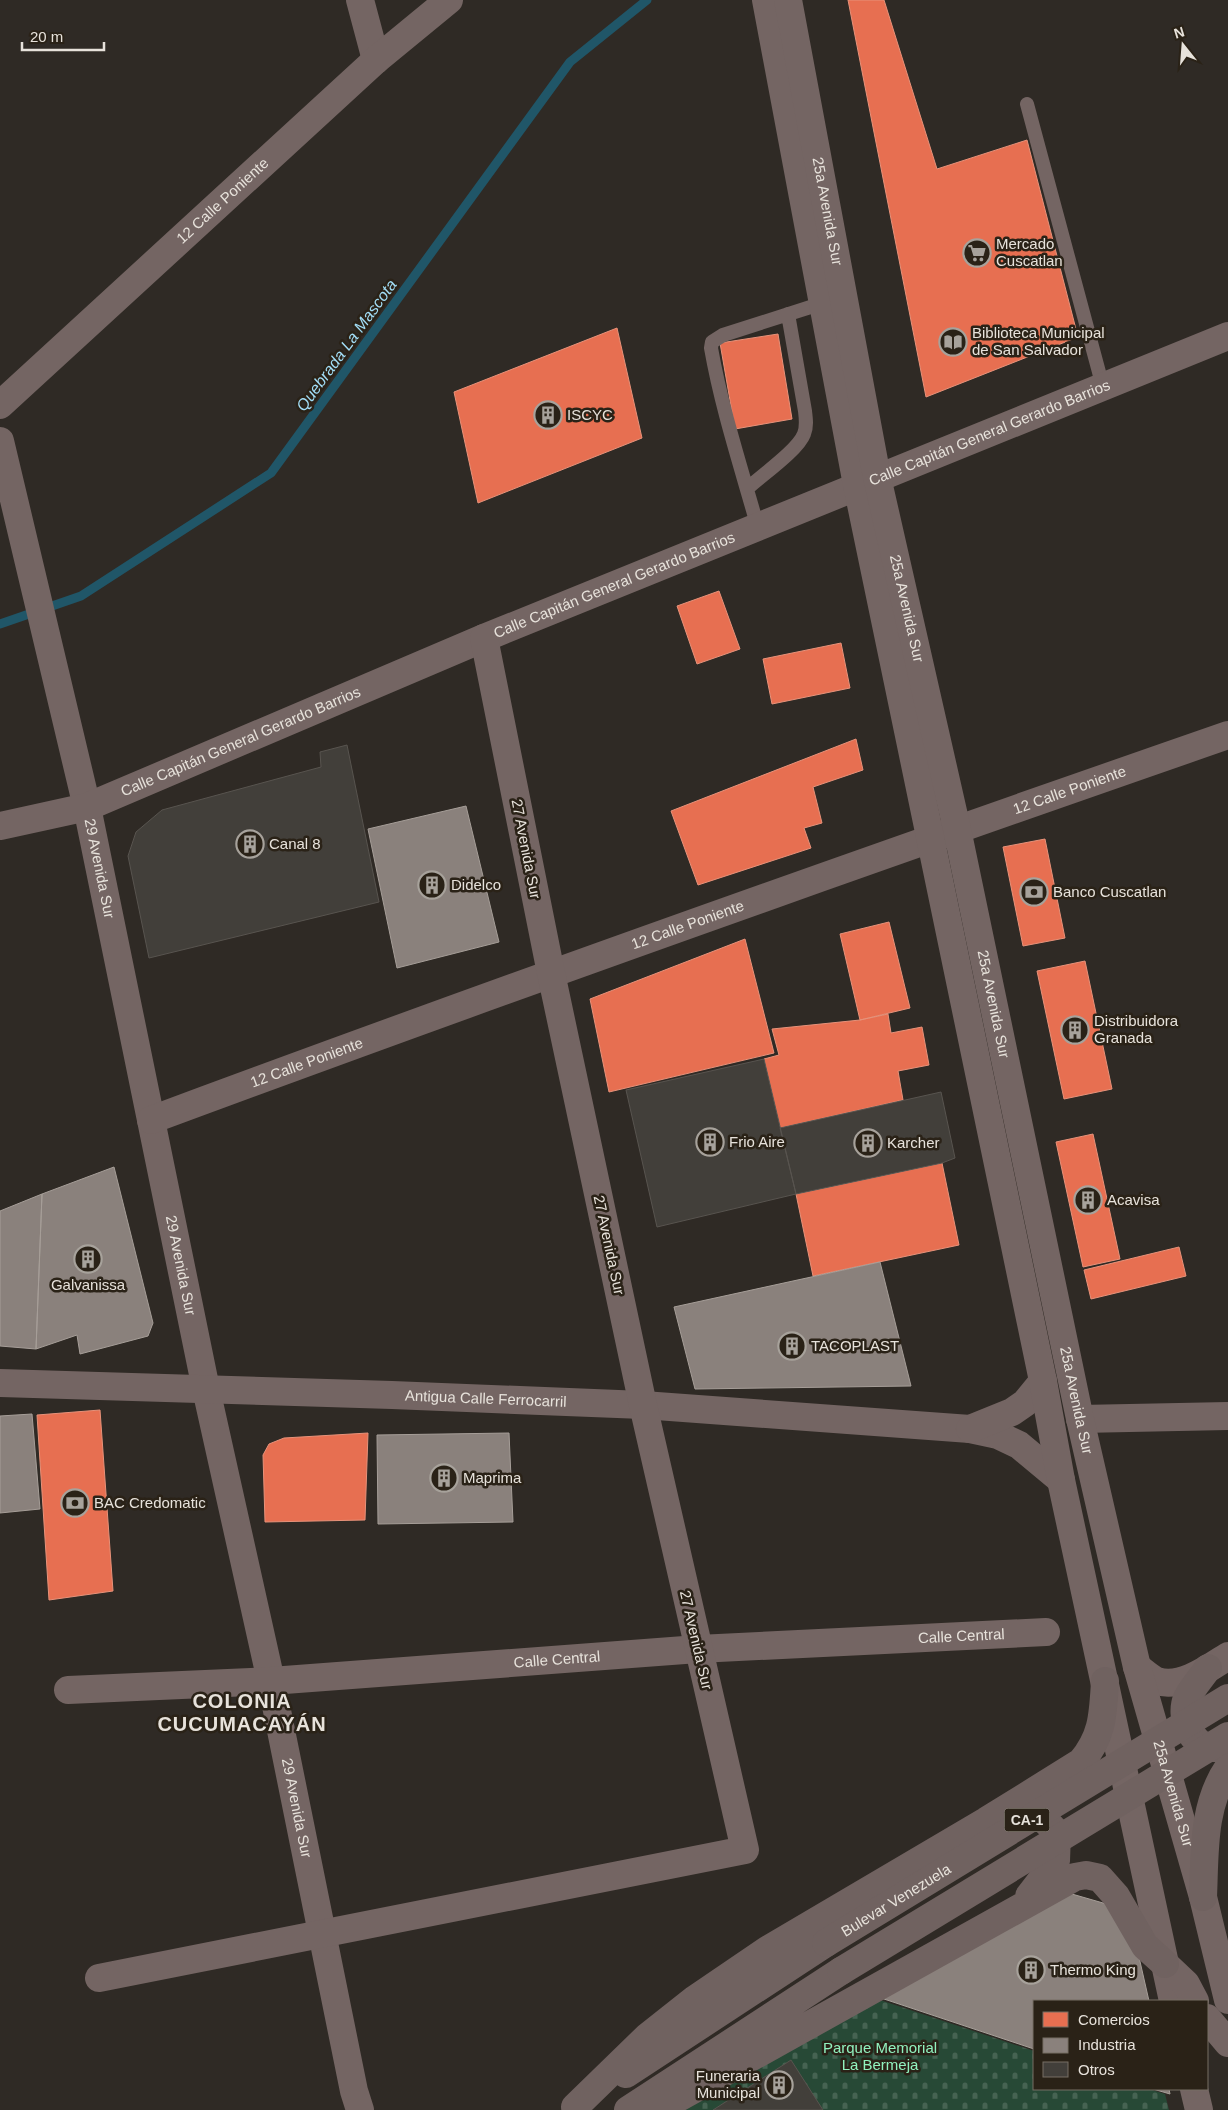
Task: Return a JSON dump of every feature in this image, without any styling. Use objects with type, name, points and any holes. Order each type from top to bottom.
[{"type":"highway","points":[[1218,1662],[1187,1698],[1184,1714],[1189,1731],[1198,1743],[1213,1748],[1228,1745]]},
{"type":"highway","points":[[573,2109],[647,2037],[695,1999],[767,1950],[986,1821],[1081,1762],[1092,1749],[1101,1729],[1105,1681]]},
{"type":"highway","name":"Bulevar Venezuela","points":[[573,2109],[826,1943],[1228,1698]]},
{"type":"highway","name":"Bulevar Venezuela","points":[[628,2110],[842,1971],[1228,1736]]},
{"type":"highway","points":[[1203,1897],[1207,1819],[1218,1787],[1228,1768]]},
{"type":"highway","points":[[986,1821],[1028,1812],[1045,1819],[1057,1833],[1056,1861],[1022,1905]]},
{"type":"highway","points":[[653,2110],[664,2106],[1075,1876],[1086,1875],[1100,1878],[1116,1896],[1127,1918],[1145,1946],[1165,1964]]},
{"type":"street","points":[[360,0],[376,60]]},
{"type":"street","name":"12 Calle Poniente","points":[[0,405],[376,60],[449,0]]},
{"type":"street","name":"25a Avenida Sur","points":[[766,0],[823,303],[867,481],[944,834],[1138,1667],[1203,1897],[1228,2000]]},
{"type":"street","name":"25a Avenida Sur","points":[[788,0],[867,481]]},
{"type":"street","name":"Calle Capitán General Gerardo Barrios","points":[[0,826],[87,807],[484,638],[1228,336]]},
{"type":"street","name":"29 Avenida Sur","points":[[0,441],[56,668],[87,807],[206,1389],[272,1681],[322,1933],[360,2104]]},
{"type":"street","name":"27 Avenida Sur","points":[[322,1933],[745,1850],[642,1405],[551,973],[484,638]]},
{"type":"street","name":"12 Calle Poniente","points":[[151,1120],[551,973],[1228,735]]},
{"type":"street","name":"25a Avenida Sur","points":[[944,834],[1061,1480],[1174,2000]]},
{"type":"street","name":"Antigua Calle Ferrocarril","points":[[970,1429],[1012,1412],[1025,1403],[1043,1381]]},
{"type":"street","name":"Antigua Calle Ferrocarril","points":[[0,1383],[642,1405],[970,1429],[998,1436],[1019,1445],[1061,1480]]},
{"type":"street","points":[[1080,1419],[1228,1416]]},
{"type":"street","name":"Calle Central","points":[[68,1690],[272,1681],[698,1649],[1046,1632]]},
{"type":"street","points":[[1138,1667],[1156,1680],[1165,1682],[1182,1681],[1218,1662]]},
{"type":"street","points":[[99,1978],[322,1933]]},
{"type":"street","points":[[1165,1964],[1186,1984],[1194,2000]]},
{"type":"street","points":[[1208,2019],[1228,2044]]},
{"type":"street","points":[[1194,2090],[1199,2110]]},
{"type":"lane","points":[[1027,104],[1103,387]]},
{"type":"lane","points":[[758,528],[748,488],[729,431],[710,348],[712,342],[723,335],[823,303]]},
{"type":"lane","points":[[748,488],[796,446],[804,434],[806,424],[805,411],[788,314]]},
{"type":"green space","name":"Parque Memorial La Bermeja","points":[[874,1998],[1033,2051],[1033,2090],[1152,2090],[1165,2094],[1169,2110],[685,2110]]},
{"type":"building: Comercios","name":"Mercado Cuscatlan","points":[[848,0],[884,0],[937,169],[1027,140],[1078,337],[926,397]]},
{"type":"building: Comercios","name":"ISCYC","points":[[617,328],[642,438],[478,503],[454,392]]},
{"type":"building: Comercios","points":[[778,334],[792,419],[735,429],[720,343]]},
{"type":"building: Comercios","points":[[719,591],[740,649],[697,664],[677,606]]},
{"type":"building: Comercios","points":[[841,643],[850,688],[772,704],[763,659]]},
{"type":"building: Comercios","points":[[856,739],[863,770],[813,787],[822,823],[804,828],[811,848],[698,885],[671,811]]},
{"type":"building: Comercios","name":"Banco Cuscatlan","points":[[1045,839],[1065,938],[1023,946],[1003,847]]},
{"type":"building: Comercios","points":[[889,922],[910,1008],[860,1020],[840,934]]},
{"type":"building: Comercios","points":[[745,939],[774,1053],[609,1092],[590,999]]},
{"type":"building: Comercios","name":"Distribuidora Granada","points":[[1085,961],[1112,1089],[1064,1099],[1037,971]]},
{"type":"building: Comercios","points":[[888,1014],[891,1033],[922,1027],[929,1065],[898,1071],[903,1100],[780,1128],[764,1059],[779,1055],[772,1029],[860,1020]]},
{"type":"building: Comercios","name":"Acavisa","points":[[1093,1134],[1120,1259],[1083,1267],[1056,1142]]},
{"type":"building: Comercios","points":[[942,1163],[959,1245],[813,1276],[796,1194]]},
{"type":"building: Comercios","points":[[1179,1247],[1186,1276],[1091,1299],[1084,1270]]},
{"type":"building: Comercios","name":"BAC Credomatic","points":[[100,1410],[113,1591],[49,1600],[37,1415]]},
{"type":"building: Comercios","points":[[368,1433],[365,1520],[265,1522],[263,1455],[269,1444],[284,1438]]},
{"type":"building: Industria","name":"Didelco","points":[[466,806],[499,942],[397,968],[368,829]]},
{"type":"building: Industria","name":"Galvanissa","points":[[114,1167],[153,1323],[148,1336],[80,1354],[77,1335],[36,1349],[42,1194]]},
{"type":"building: Industria","points":[[42,1194],[36,1349],[0,1346],[0,1211]]},
{"type":"building: Industria","name":"TACOPLAST","points":[[880,1262],[911,1386],[695,1389],[674,1307]]},
{"type":"building: Industria","points":[[32,1414],[40,1509],[0,1513],[0,1416]]},
{"type":"building: Industria","name":"Maprima","points":[[509,1433],[513,1522],[378,1524],[377,1435]]},
{"type":"building: Industria","name":"Thermo King","points":[[1058,1890],[1110,1905],[1136,1944],[1149,2000],[1033,2000],[1033,2049],[875,1996]]},
{"type":"building: Industria","points":[[1156,2090],[1169,2090],[1170,2094]]},
{"type":"building: Otros","name":"Canal 8","points":[[347,745],[379,902],[149,958],[128,856],[136,832],[162,810],[321,767],[320,752]]},
{"type":"building: Otros","name":"Frio Aire","points":[[764,1059],[796,1194],[657,1227],[626,1090]]},
{"type":"building: Otros","name":"Karcher","points":[[941,1092],[955,1158],[942,1163],[796,1194],[780,1128]]},
{"type":"building: Otros","name":"Funeraria Municipal","points":[[791,2060],[823,2110],[713,2110]]},
{"type":"waterway","name":"Quebrada La Mascota","points":[[0,624],[81,596],[271,473],[570,62],[647,0]]},
{"type":"place","name":"Mercado Cuscatlan","points":[[977,253]]},
{"type":"place","name":"Biblioteca Municipal de San Salvador","points":[[953,342]]},
{"type":"place","name":"ISCYC","points":[[548,415]]},
{"type":"place","name":"Canal 8","points":[[250,844]]},
{"type":"place","name":"Didelco","points":[[432,885]]},
{"type":"place","name":"Banco Cuscatlan","points":[[1034,892]]},
{"type":"place","name":"Distribuidora Granada","points":[[1075,1030]]},
{"type":"place","name":"Frio Aire","points":[[710,1142]]},
{"type":"place","name":"Karcher","points":[[868,1143]]},
{"type":"place","name":"Acavisa","points":[[1088,1200]]},
{"type":"place","name":"Galvanissa","points":[[88,1259]]},
{"type":"place","name":"TACOPLAST","points":[[792,1346]]},
{"type":"place","name":"Maprima","points":[[444,1478]]},
{"type":"place","name":"BAC Credomatic","points":[[75,1503]]},
{"type":"place","name":"Thermo King","points":[[1031,1970]]},
{"type":"place","name":"Funeraria Municipal","points":[[779,2085]]},
{"type":"district","name":"COLONIA CUCUMACAYÁN","points":[[242,1712]]}]
